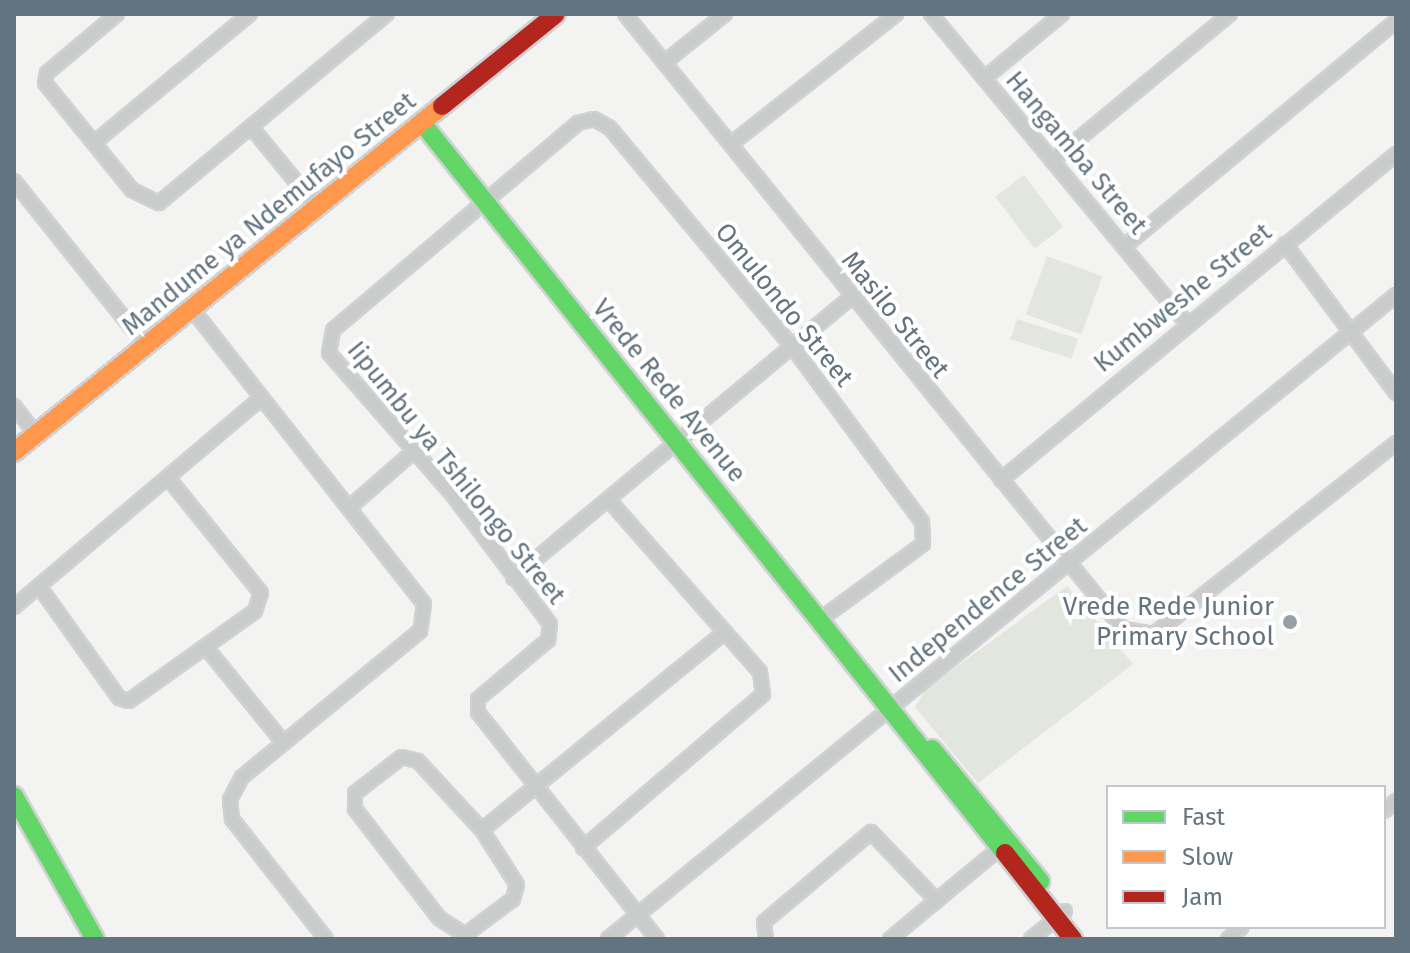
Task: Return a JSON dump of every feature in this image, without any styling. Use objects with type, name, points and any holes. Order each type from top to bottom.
[{"type":"street","points":[[117,14],[47,73],[45,83],[132,190],[159,203],[385,15]]},
{"type":"street","points":[[95,142],[250,14]]},
{"type":"street","name":"Mandume ya Ndemufayo Street","points":[[14,452],[147,347],[315,205],[423,124],[556,14]]},
{"type":"street","name":"Masilo Street","points":[[625,14],[851,297],[1123,629],[1138,636],[1154,634],[1396,443]]},
{"type":"street","points":[[665,62],[725,14]]},
{"type":"street","points":[[731,144],[896,14]]},
{"type":"street","name":"Hangamba Street","points":[[931,14],[1185,321]]},
{"type":"street","points":[[986,77],[1062,14]]},
{"type":"street","points":[[1052,161],[1230,14]]},
{"type":"street","points":[[1125,246],[1396,21]]},
{"type":"street","name":"Omulondo Street","points":[[485,205],[578,123],[594,119],[610,128],[791,345],[926,533],[923,544],[821,619]]},
{"type":"street","name":"Vrede Rede Avenue","points":[[423,124],[1002,846],[1061,915],[1087,939]]},
{"type":"street","points":[[252,128],[315,205]]},
{"type":"street","name":"Kumbweshe Street","points":[[1001,480],[1185,321],[1396,154]]},
{"type":"street","points":[[14,181],[147,347]]},
{"type":"street","name":"Iipumbu ya Tshilongo Street","points":[[485,205],[398,271],[326,342],[513,578],[551,632],[477,705],[583,848],[657,939]]},
{"type":"street","points":[[1285,244],[1347,332],[1396,393]]},
{"type":"street","name":"Independence Street","points":[[608,939],[1396,295]]},
{"type":"street","points":[[513,578],[678,444],[851,297]]},
{"type":"street","points":[[192,309],[424,604],[427,619],[242,777],[230,800],[232,819],[322,934],[306,939]]},
{"type":"street","points":[[14,607],[41,589],[260,399]]},
{"type":"street","points":[[14,406],[37,435]]},
{"type":"street","points":[[350,507],[412,453]]},
{"type":"street","points":[[41,589],[119,698],[137,699],[208,650],[255,611],[261,593],[169,479]]},
{"type":"street","points":[[583,848],[763,694],[760,672],[721,635],[609,500]]},
{"type":"street","points":[[482,830],[721,635]]},
{"type":"street","points":[[208,650],[283,742]]},
{"type":"street","points":[[410,757],[482,830],[516,891],[458,934],[414,888],[353,801],[410,757]]},
{"type":"street","points":[[14,796],[95,939]]},
{"type":"street","points":[[766,939],[764,922],[871,832],[936,900]]},
{"type":"street","points":[[890,939],[1002,846]]},
{"type":"street","points":[[1031,939],[1061,915]]},
{"type":"street","name":"Vrede Rede Avenue","points":[[1061,915],[1073,939]]},
{"type":"shaded area","points":[[1024,175],[1063,227],[1034,249],[995,197]]},
{"type":"shaded area","points":[[1047,256],[1102,276],[1081,334],[1026,314]]},
{"type":"shaded area","points":[[1017,319],[1078,339],[1071,359],[1011,339]]},
{"type":"shaded area","points":[[1067,586],[1133,664],[978,783],[915,707],[926,689]]},
{"type":"traffic: fast","points":[[423,124],[1005,853]]},
{"type":"traffic: fast","points":[[932,749],[1040,881]]},
{"type":"traffic: fast","points":[[14,796],[95,939]]},
{"type":"traffic: slow","points":[[14,452],[442,106]]},
{"type":"traffic: jam","points":[[442,106],[556,14]]},
{"type":"traffic: jam","points":[[1005,853],[1073,939]]},
{"type":"place","name":"Vrede Rede Junior Primary School","points":[[1290,622]]}]
